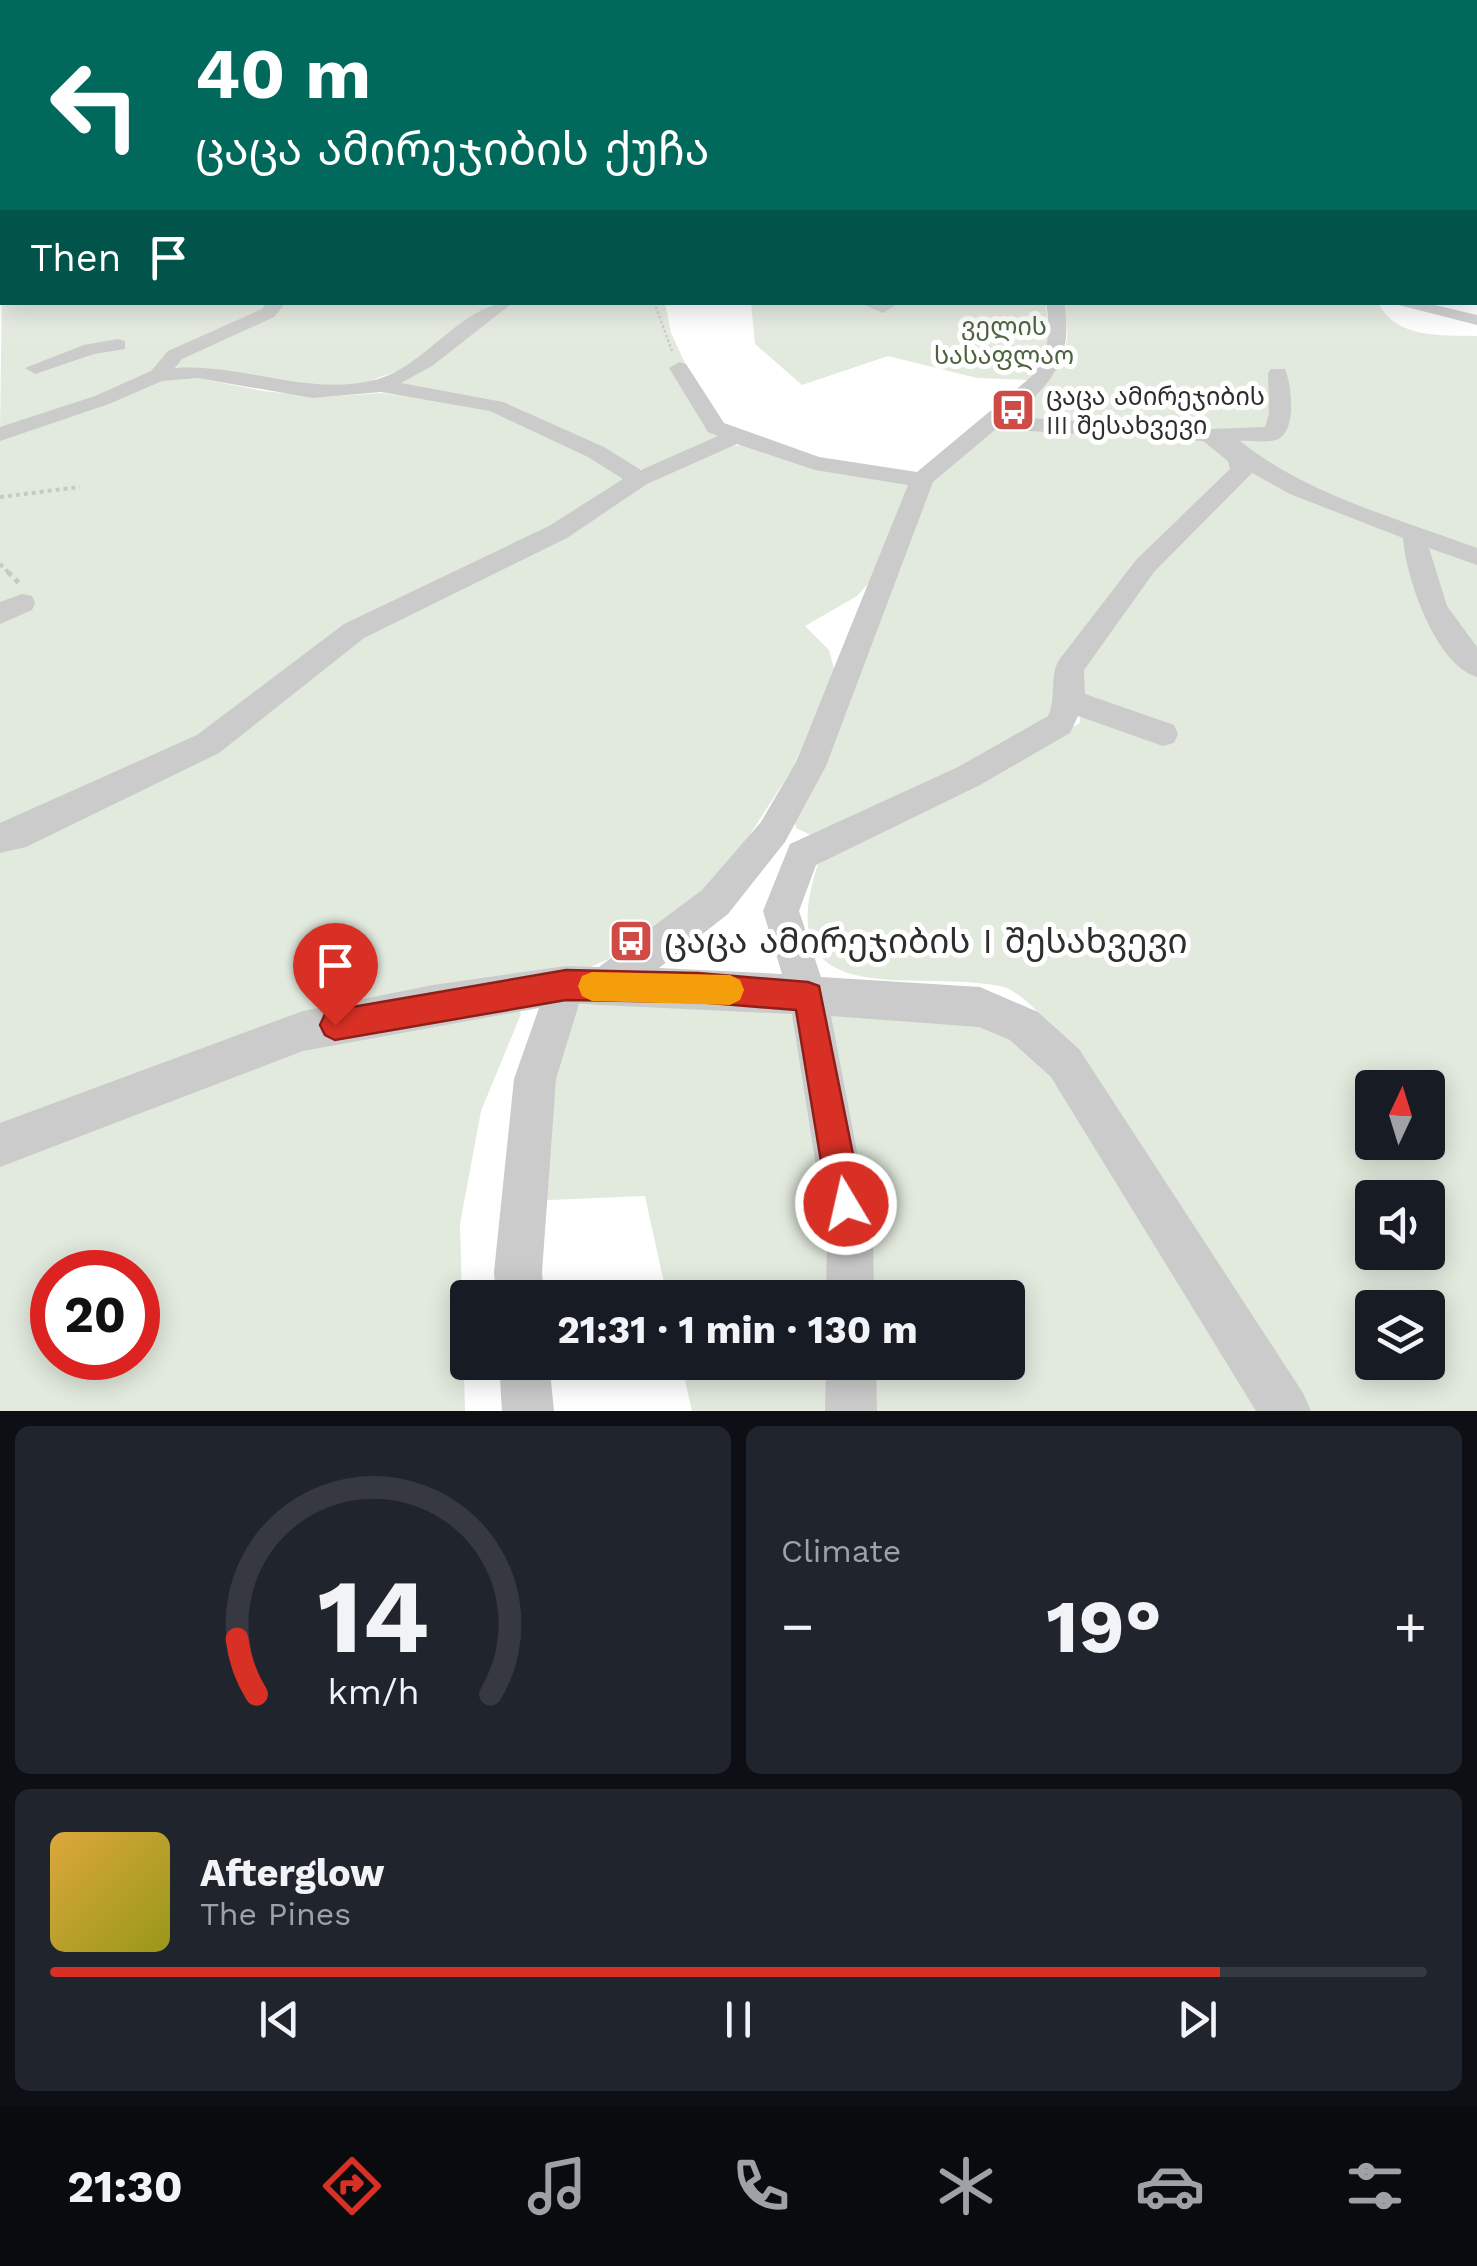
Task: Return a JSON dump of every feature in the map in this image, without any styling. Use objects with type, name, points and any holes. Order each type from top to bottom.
[{"type":"street","points":[[0,434],[102,400],[268,313],[275,305]]},
{"type":"street","points":[[381,386],[425,362],[501,305]]},
{"type":"street","points":[[519,1280],[535,1078],[584,986],[715,902],[773,832],[810,766],[922,480],[936,463],[987,422],[1029,394],[1052,366],[1060,328],[1056,305]]},
{"type":"street","points":[[1410,305],[1477,320]]},
{"type":"street","points":[[35,368],[121,336],[163,368],[313,392],[381,386],[496,406],[596,452],[638,479]]},
{"type":"street","points":[[679,368],[716,427],[815,463],[922,480]]},
{"type":"street","points":[[987,422],[1209,435],[1273,433],[1280,414],[1278,373]]},
{"type":"street","points":[[1209,435],[1228,442],[1266,473],[1298,490],[1477,557]]},
{"type":"street","points":[[850,1280],[844,1189],[808,996],[781,911],[802,855],[969,776],[1059,724],[1070,701],[1069,668],[1145,566],[1242,470],[1239,458],[1209,435]]},
{"type":"street","points":[[0,838],[14,836],[208,744],[354,631],[434,588],[558,532],[638,479],[736,436]]},
{"type":"street","points":[[1415,534],[1417,568],[1432,608],[1456,645],[1477,666]]},
{"type":"street","points":[[1070,701],[1164,734]]},
{"type":"street","points":[[773,832],[802,855]]},
{"type":"street","points":[[0,1145],[303,1032],[433,1005],[584,986],[698,988],[980,1007],[1024,1026],[1065,1063],[1286,1411]]},
{"type":"street","points":[[525,1380],[528,1411]]},
{"type":"street","points":[[851,1380],[851,1411]]},
{"type":"path","points":[[655,305],[679,368]]},
{"type":"path","points":[[0,496],[80,487]]},
{"type":"green space","points":[[2,305],[270,305],[147,377],[0,431]]},
{"type":"green space","points":[[277,305],[665,305],[671,333],[719,436],[715,442],[646,470],[633,468],[510,407],[394,386],[411,366],[364,383],[329,388],[173,367],[176,359]]},
{"type":"green space","name":"ველის სასაფლაო","points":[[751,305],[1045,305],[1050,335],[1031,380],[977,378],[888,356],[802,385],[755,344]]},
{"type":"green space","points":[[1063,305],[1379,305],[1386,315],[1408,329],[1434,335],[1477,336],[1477,1411],[1307,1411],[1049,1022],[1020,996],[1000,986],[856,975],[830,964],[813,944],[808,912],[818,864],[1080,723],[1076,671],[1159,562],[1248,476],[1219,439],[1260,439],[1271,421],[1262,430],[1247,431],[1034,425],[1014,417],[1049,379],[1064,353],[1067,322]]},
{"type":"green space","points":[[187,376],[263,391],[323,397],[382,393],[488,408],[583,453],[627,481],[554,525],[336,635],[206,734],[0,827],[0,439],[163,377]]},
{"type":"green space","points":[[990,428],[1196,437],[1226,452],[1236,470],[1214,486],[1041,727],[815,837],[796,828],[794,819],[936,472]]},
{"type":"green space","points":[[743,445],[908,485],[910,493],[877,574],[857,596],[805,626],[829,650],[834,669],[794,766],[724,875],[627,951],[581,971],[0,1133],[0,846],[210,750],[345,645],[642,483],[727,446]]},
{"type":"green space","points":[[561,1004],[794,1010],[834,1280],[663,1280],[645,1196],[503,1202]]},
{"type":"green space","points":[[517,1007],[521,1014],[481,1111],[460,1224],[461,1280],[450,1280],[450,1380],[464,1380],[465,1411],[0,1411],[0,1162],[217,1072],[392,1023]]},
{"type":"green space","points":[[818,1007],[979,1016],[1029,1042],[1082,1115],[1260,1411],[860,1411],[860,1380],[1025,1380],[1025,1280],[860,1280],[859,1233],[878,1231]]},
{"type":"green space","points":[[685,1380],[839,1380],[840,1411],[692,1411]]},
{"type":"slow traffic","points":[[592,986],[730,990]]},
{"type":"place","name":"ცაცა ამირეჯიბის III შესახვევი","points":[[1013,410]]},
{"type":"place","name":"ცაცა ამირეჯიბის I შესახვევი","points":[[631,941]]},
{"type":"route","points":[[335,1025],[566,985],[808,996],[846,1204]]}]
